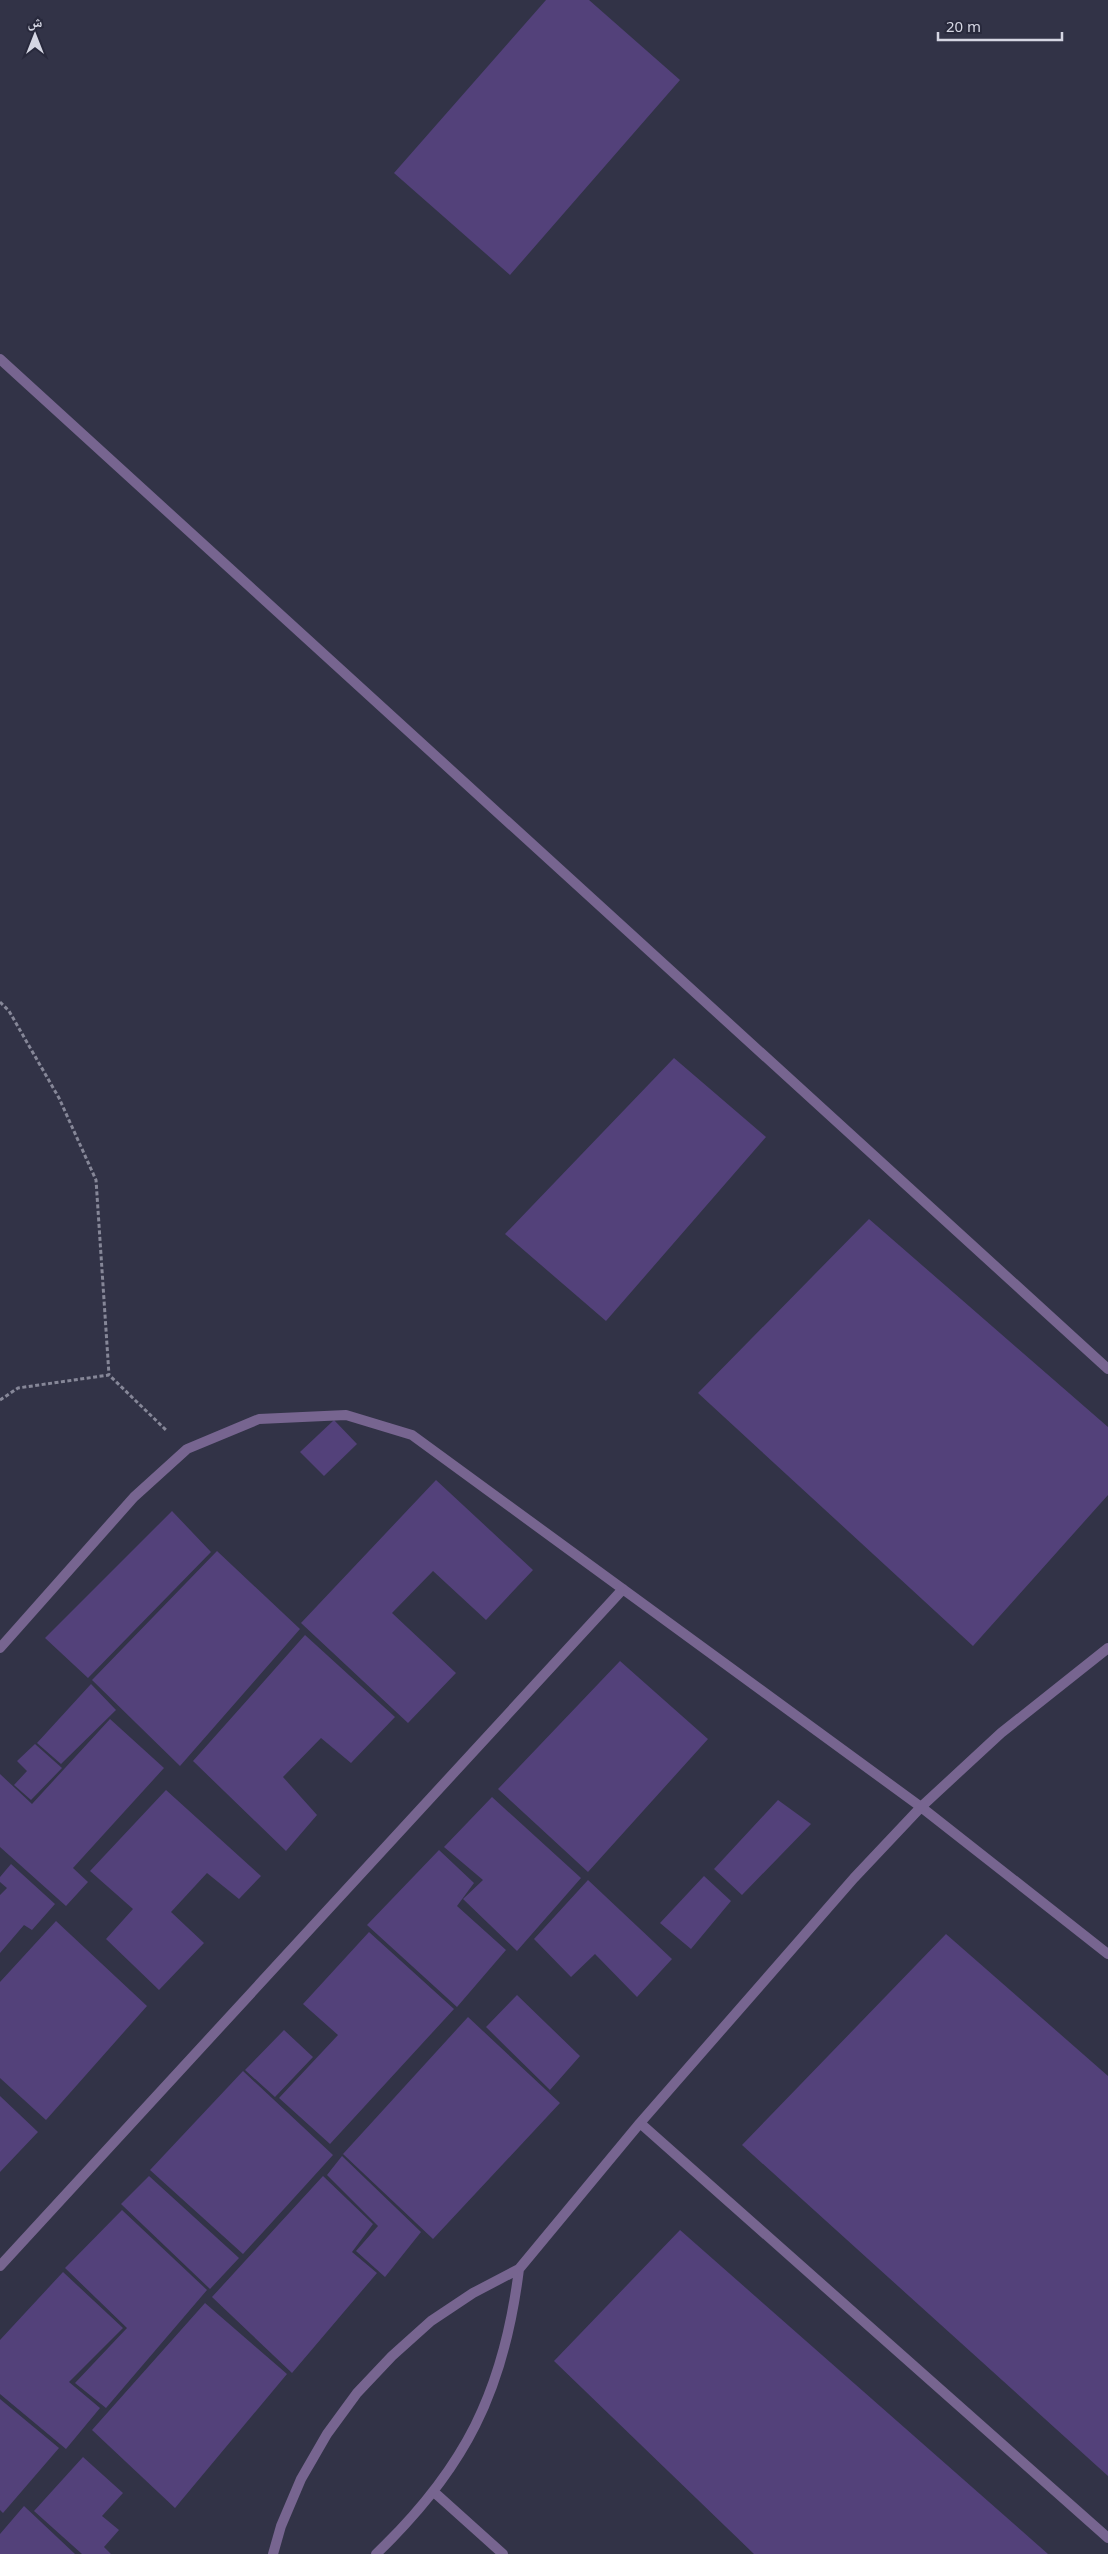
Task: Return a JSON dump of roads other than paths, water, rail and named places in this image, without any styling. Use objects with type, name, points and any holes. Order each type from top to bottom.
[{"type":"lane","points":[[0,359],[1108,1369]]},
{"type":"lane","points":[[0,1648],[134,1497],[187,1449],[259,1419],[346,1415],[412,1435],[922,1807],[1108,1954]]},
{"type":"lane","points":[[0,2266],[623,1589]]},
{"type":"lane","points":[[273,2554],[301,2479],[327,2434],[357,2393],[392,2356],[431,2321],[474,2293],[519,2269],[640,2124],[854,1878],[922,1807],[1001,1733],[1108,1648]]},
{"type":"lane","points":[[640,2124],[1108,2538]]},
{"type":"lane","points":[[376,2554],[405,2526],[434,2492],[462,2452],[484,2409],[498,2373],[513,2317],[519,2269]]},
{"type":"lane","points":[[434,2492],[503,2554]]}]
